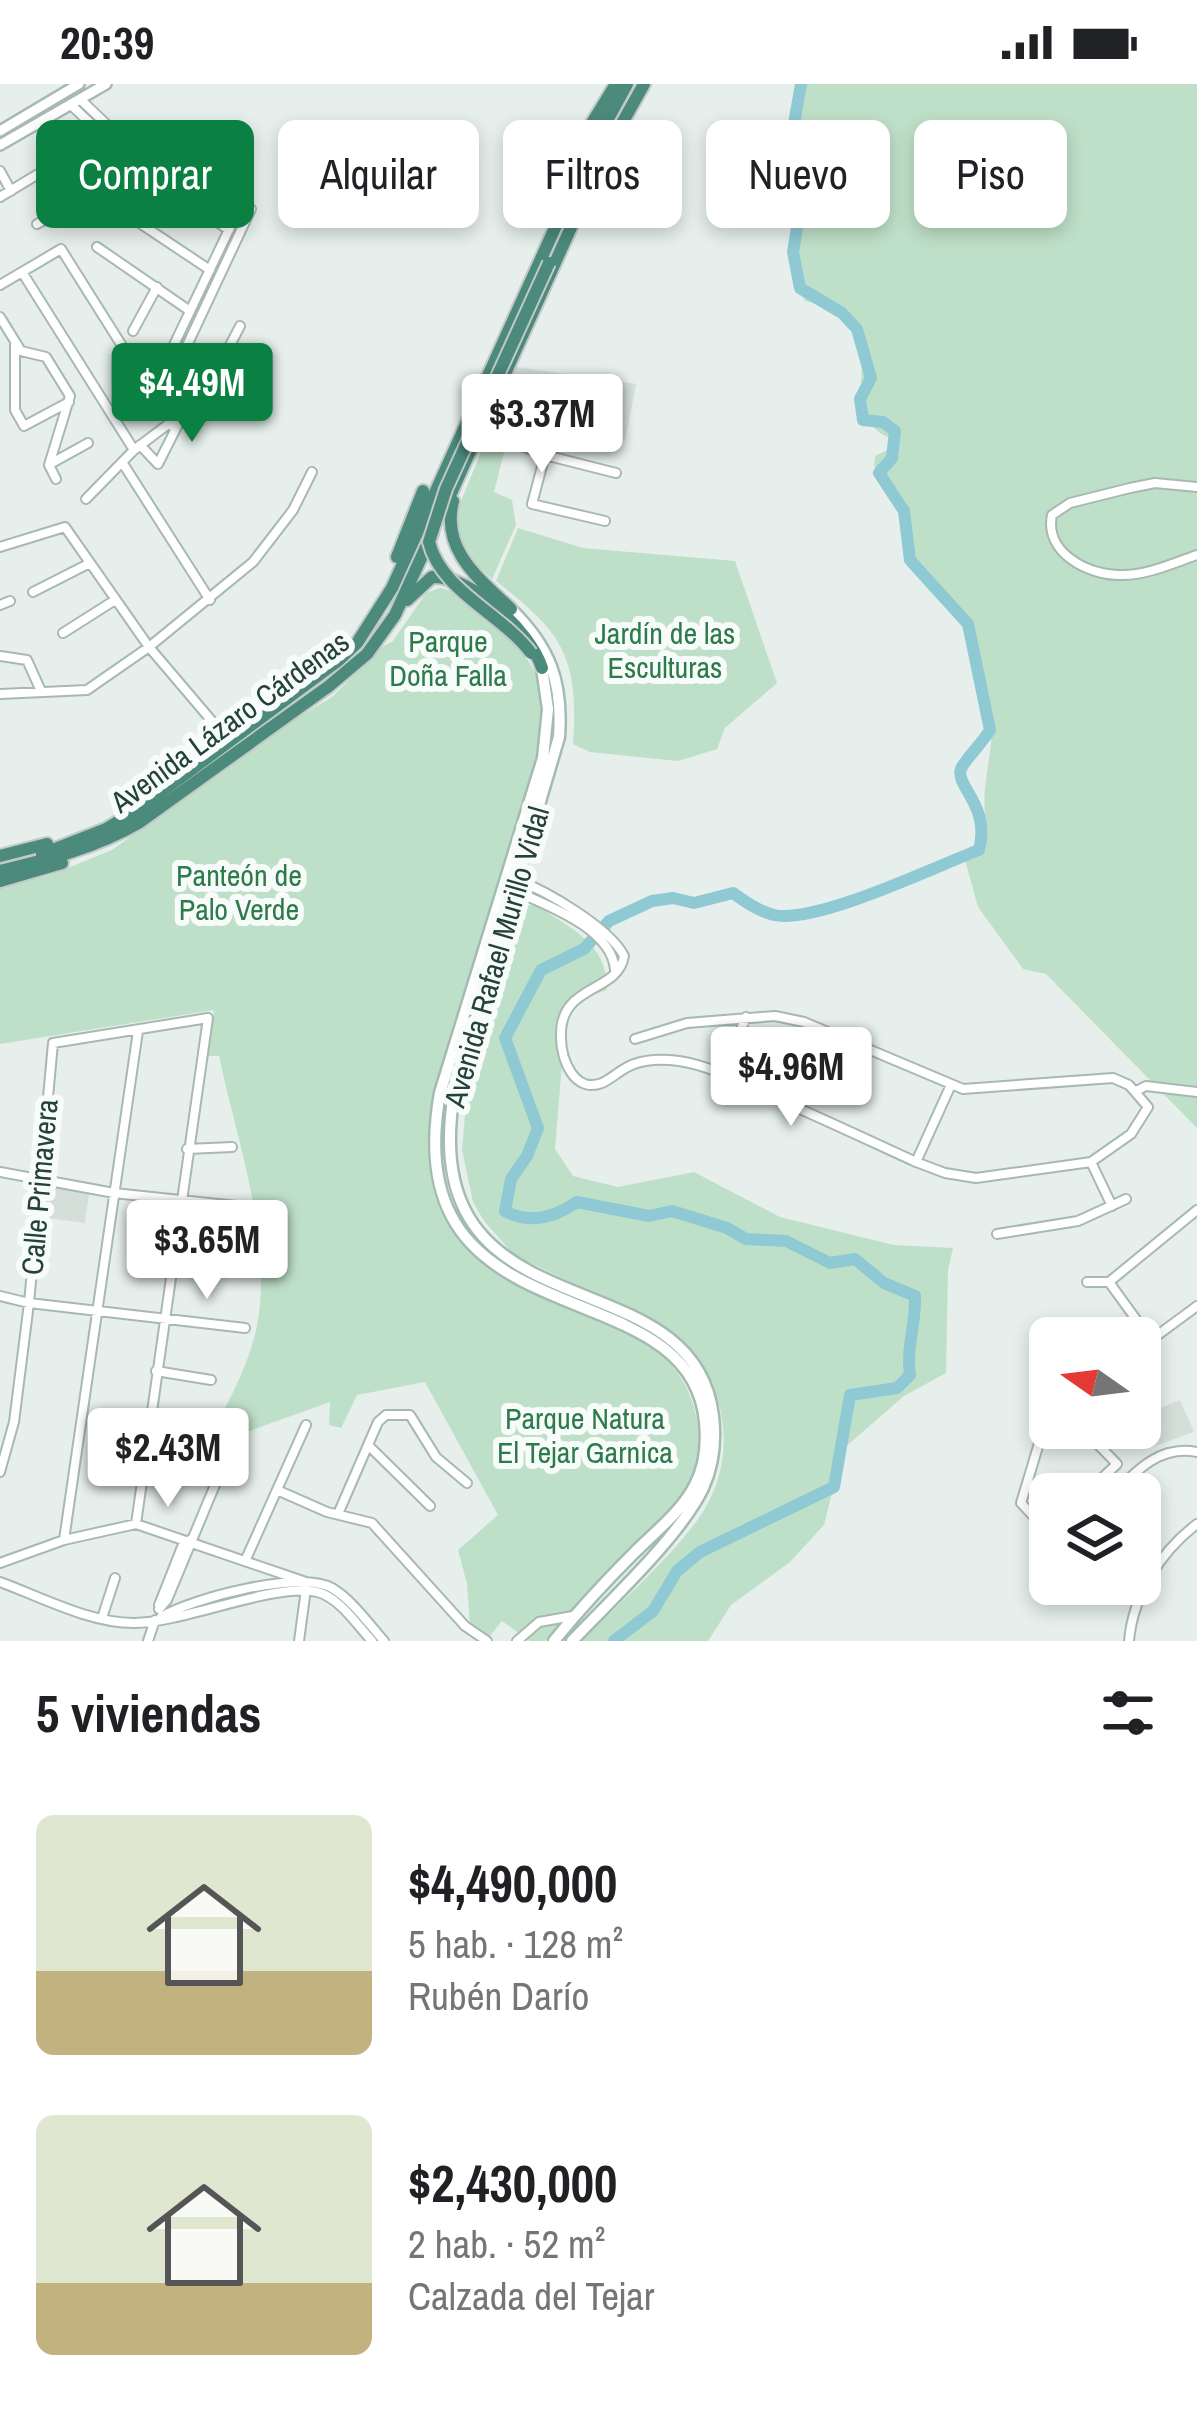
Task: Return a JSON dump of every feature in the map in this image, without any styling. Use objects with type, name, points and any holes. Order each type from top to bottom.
[{"type":"highway","points":[[594,120],[616,84]]},
{"type":"highway","name":"Avenida Lázaro Cárdenas","points":[[608,120],[626,84]]},
{"type":"highway","name":"Avenida Lázaro Cárdenas","points":[[0,864],[93,847],[140,822],[367,654],[395,615],[601,161],[644,84]]},
{"type":"highway","name":"Avenida Lázaro Cárdenas","points":[[0,864],[106,829],[348,652],[375,619],[392,587],[555,228]]},
{"type":"highway","points":[[542,668],[520,639],[442,572],[429,542],[446,489],[549,263],[560,228]]},
{"type":"highway","points":[[456,485],[448,521],[456,549],[511,609]]},
{"type":"highway","points":[[392,587],[394,564],[423,491]]},
{"type":"highway","points":[[395,615],[425,581],[452,578],[520,629],[542,668]]},
{"type":"highway","points":[[0,881],[47,869],[93,847]]},
{"type":"main road","name":"Avenida Rafael Murillo Vidal","points":[[511,609],[551,659],[561,714],[556,754],[440,1093],[435,1157],[445,1199],[477,1253],[511,1277],[668,1351],[698,1394],[706,1429],[695,1486],[554,1641]]},
{"type":"main road","name":"Avenida Rafael Murillo Vidal","points":[[542,668],[548,709],[545,748],[513,884],[454,1093],[448,1131],[456,1186],[488,1245],[522,1270],[642,1322],[673,1341],[688,1356],[707,1390],[714,1430],[708,1472],[691,1507],[572,1641]]},
{"type":"street","points":[[1,139],[80,84]]},
{"type":"street","points":[[1,139],[106,84]]},
{"type":"street","points":[[77,103],[98,120]]},
{"type":"street","points":[[77,103],[89,120]]},
{"type":"street","points":[[0,171],[11,191]]},
{"type":"street","points":[[0,197],[36,176]]},
{"type":"street","points":[[147,228],[209,270]]},
{"type":"street","points":[[152,391],[231,228]]},
{"type":"street","points":[[173,426],[162,398],[235,228]]},
{"type":"street","points":[[97,247],[190,311]]},
{"type":"street","points":[[0,285],[61,249],[152,391],[188,405]]},
{"type":"street","points":[[22,272],[137,448],[158,464],[173,426],[195,391],[210,384],[240,326]]},
{"type":"street","points":[[133,332],[157,287]]},
{"type":"street","points":[[0,317],[22,351],[46,358],[70,396],[49,465],[56,479]]},
{"type":"street","points":[[14,343],[15,410],[24,426],[69,401]]},
{"type":"street","points":[[86,499],[137,448],[173,426]]},
{"type":"street","points":[[480,430],[545,455],[616,473]]},
{"type":"street","points":[[49,465],[88,443]]},
{"type":"street","points":[[545,455],[532,504],[604,521]]},
{"type":"street","points":[[122,462],[210,600]]},
{"type":"street","points":[[0,694],[87,690],[149,647],[253,562],[286,522],[312,472]]},
{"type":"street","points":[[1197,487],[1155,483],[1070,503],[1052,515],[1049,529],[1056,546],[1068,557],[1119,576],[1197,555]]},
{"type":"street","points":[[0,547],[65,526],[149,647],[228,740]]},
{"type":"street","points":[[33,592],[89,563]]},
{"type":"street","points":[[63,633],[115,600]]},
{"type":"street","points":[[0,656],[27,660],[41,691]]},
{"type":"street","points":[[513,884],[548,900],[624,956],[622,965],[579,995],[562,1018],[563,1055],[574,1078],[586,1084],[599,1084],[630,1064],[664,1059],[723,1074],[916,1162],[976,1178],[1091,1162],[1131,1134],[1148,1108],[1136,1091],[1113,1078],[985,1089],[950,1086],[804,1022],[776,1016],[674,1025],[635,1039]]},
{"type":"street","points":[[723,1074],[746,1017]]},
{"type":"street","points":[[64,1540],[138,1031],[208,1018],[136,1524]]},
{"type":"street","name":"Calle Primavera","points":[[0,1472],[14,1422],[29,1303],[53,1043],[138,1031]]},
{"type":"street","points":[[1136,1091],[1146,1085],[1197,1091]]},
{"type":"street","points":[[916,1162],[950,1086]]},
{"type":"street","points":[[187,1149],[232,1148]]},
{"type":"street","points":[[1091,1162],[1112,1206]]},
{"type":"street","points":[[0,1172],[114,1193],[237,1206]]},
{"type":"street","points":[[997,1234],[1078,1221],[1126,1198]]},
{"type":"street","points":[[1087,1282],[1109,1282],[1193,1214],[1197,1230]]},
{"type":"street","points":[[173,1260],[256,1269]]},
{"type":"street","points":[[1109,1282],[1151,1340],[1197,1306]]},
{"type":"street","points":[[0,1295],[29,1303],[245,1328]]},
{"type":"street","points":[[156,1371],[211,1380]]},
{"type":"street","points":[[338,1514],[381,1418],[405,1413],[413,1418],[436,1457],[467,1483]]},
{"type":"street","points":[[149,1414],[206,1423]]},
{"type":"street","points":[[245,1559],[306,1424]]},
{"type":"street","points":[[148,1641],[235,1437]]},
{"type":"street","points":[[370,1447],[430,1505]]},
{"type":"street","points":[[1102,1449],[1117,1464],[1107,1473]]},
{"type":"street","points":[[1135,1473],[1145,1463],[1176,1450],[1197,1451]]},
{"type":"street","points":[[1029,1476],[1021,1503],[1029,1512]]},
{"type":"street","points":[[277,1490],[338,1514],[359,1517],[385,1533],[465,1626],[487,1641]]},
{"type":"street","points":[[0,1563],[64,1540],[136,1524],[245,1559],[318,1592],[338,1604],[372,1641]]},
{"type":"street","points":[[1129,1641],[1156,1566],[1175,1540],[1197,1524]]},
{"type":"street","points":[[102,1618],[115,1578]]},
{"type":"street","points":[[0,1582],[125,1623],[155,1621],[178,1606],[285,1582],[332,1588],[384,1641]]},
{"type":"street","points":[[299,1641],[306,1587]]},
{"type":"street","points":[[517,1641],[539,1622],[574,1616]]},
{"type":"shaded area","points":[[517,367],[636,384],[625,441],[491,419]]},
{"type":"shaded area","points":[[43,1180],[90,1187],[85,1223],[39,1217]]},
{"type":"shaded area","points":[[1180,1400],[1194,1432],[1161,1444],[1161,1408]]},
{"type":"green space","points":[[795,84],[1197,84],[1197,1128],[1046,974],[1023,969],[978,907],[965,860],[987,829],[984,801],[992,718],[975,672],[967,624],[954,607],[927,588],[907,557],[901,499],[874,466],[875,456],[893,447],[895,440],[875,429],[865,414],[856,324],[838,310],[805,301],[796,276],[798,228],[890,228],[890,120],[793,120]]},
{"type":"green space","points":[[486,440],[507,441],[494,492],[512,500],[516,525],[492,579],[453,537],[459,506]]},
{"type":"green space","name":"Jardín de las Esculturas","points":[[518,528],[583,548],[735,561],[777,683],[725,728],[717,749],[678,761],[590,752],[573,744],[573,688],[562,649],[537,616],[496,581]]},
{"type":"green space","points":[[439,588],[481,610],[522,651],[539,684],[543,736],[436,1109],[433,1150],[440,1191],[453,1224],[496,1271],[616,1327],[662,1355],[686,1387],[698,1426],[695,1466],[682,1494],[545,1641],[530,1641],[502,1621],[490,1636],[470,1625],[458,1550],[498,1515],[425,1382],[357,1395],[341,1428],[329,1425],[330,1402],[205,1447],[250,1353],[261,1288],[256,1221],[243,1153],[219,1056],[208,1056],[214,1010],[0,1044],[0,887],[48,876],[112,850],[279,729],[332,697],[393,641],[426,593]]},
{"type":"green space","name":"Parque Natura El Tejar Garnica","points":[[535,904],[584,938],[606,974],[607,990],[567,1003],[555,1149],[573,1176],[618,1187],[694,1172],[780,1217],[894,1245],[953,1248],[948,1270],[946,1373],[904,1396],[843,1449],[824,1525],[790,1562],[731,1605],[708,1641],[582,1641],[679,1543],[704,1510],[716,1486],[724,1435],[713,1386],[685,1344],[665,1327],[514,1255],[473,1202],[462,1150],[466,1103],[522,914]]},
{"type":"waterway","points":[[614,1641],[653,1611],[677,1571],[700,1552],[834,1487],[850,1395],[897,1388],[910,1375],[915,1296],[884,1283],[855,1259],[830,1263],[786,1241],[746,1239],[672,1211],[649,1216],[577,1202],[542,1217],[524,1218],[505,1211],[511,1179],[538,1128],[505,1038],[541,970],[584,949],[609,921],[652,901],[673,898],[694,903],[733,893],[774,915],[818,911],[979,850],[981,835],[977,810],[961,776],[963,765],[990,730],[968,624],[910,560],[904,511],[879,473],[892,458],[895,431],[883,422],[863,420],[860,399],[871,378],[857,329],[842,313],[800,288],[793,252],[803,191],[792,135],[801,84]]},
{"type":"park label","name":"Parque Doña Falla","points":[[448,659]]},
{"type":"park label","name":"Panteón de Palo Verde","points":[[239,893]]}]
